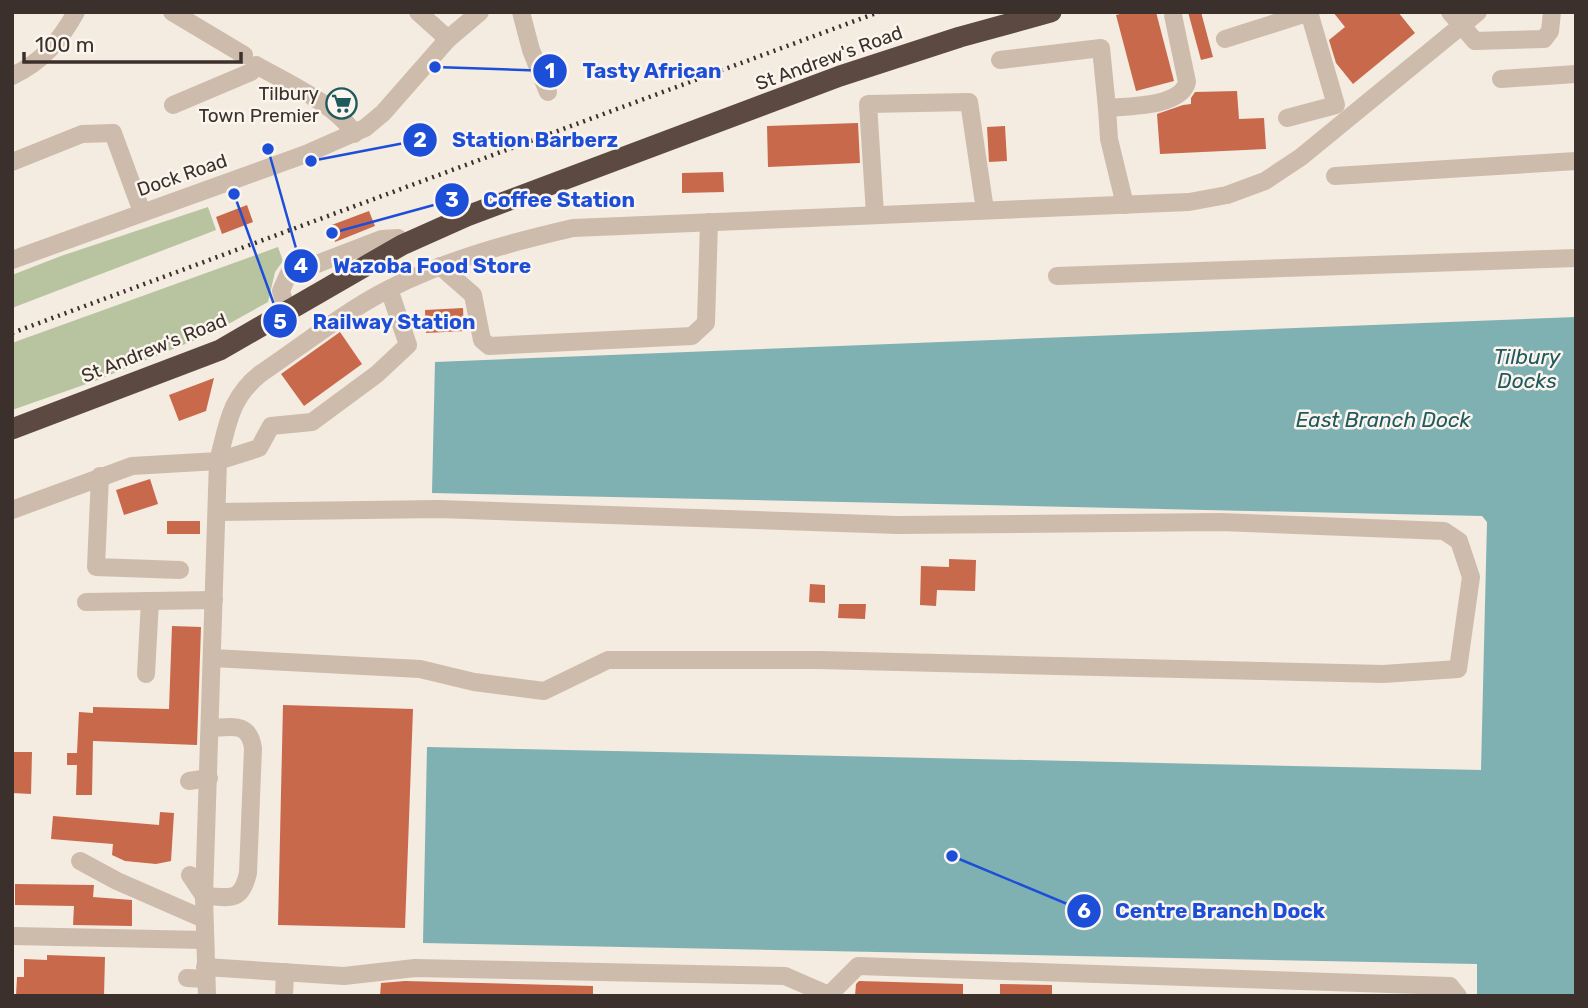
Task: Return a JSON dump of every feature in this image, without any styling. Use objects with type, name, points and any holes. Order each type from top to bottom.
[{"type":"highway","name":"St Andrew's Road","points":[[12,429],[220,349],[402,245],[467,216],[840,76],[960,37],[1051,12]]},
{"type":"street","points":[[12,76],[33,65],[50,50],[65,32],[76,12]]},
{"type":"street","points":[[172,12],[336,112],[359,131],[383,113],[448,39],[480,12]]},
{"type":"street","points":[[418,12],[448,39]]},
{"type":"street","points":[[521,12],[531,50],[548,92]]},
{"type":"street","points":[[1225,39],[1310,12],[1336,105],[1287,118]]},
{"type":"street","points":[[206,981],[204,896],[218,461],[232,410],[241,392],[250,383],[389,289],[440,266],[497,246],[573,228],[1189,202],[1227,195],[1265,181],[1301,157],[1455,19],[1478,12]]},
{"type":"street","points":[[1455,19],[1475,41],[1544,39],[1550,31],[1552,12]]},
{"type":"street","points":[[1107,108],[1176,98],[1186,88],[1173,15]]},
{"type":"street","points":[[1000,60],[1101,48],[1109,139],[1125,205]]},
{"type":"street","points":[[173,105],[251,72],[250,60]]},
{"type":"street","points":[[1501,79],[1576,74]]},
{"type":"street","points":[[875,214],[868,104],[969,102],[985,210]]},
{"type":"street","name":"Dock Road","points":[[12,260],[306,154],[359,131]]},
{"type":"street","points":[[12,162],[82,134],[113,133],[142,212]]},
{"type":"street","points":[[1335,176],[1576,160]]},
{"type":"street","points":[[440,266],[473,295],[482,340],[489,346],[692,336],[706,323],[709,222]]},
{"type":"street","points":[[287,311],[281,291],[288,275],[382,239],[398,238],[402,245]]},
{"type":"street","points":[[1057,276],[1576,258]]},
{"type":"street","points":[[12,510],[132,466],[218,461],[259,447],[271,426],[312,422],[377,374],[408,345],[389,289]]},
{"type":"street","points":[[100,476],[96,567],[180,570]]},
{"type":"street","points":[[212,658],[420,669],[474,682],[544,691],[608,660],[819,660],[1383,674],[1458,668],[1471,577],[1459,541],[1444,531],[1220,522],[897,525],[439,509],[217,512]]},
{"type":"street","points":[[86,602],[214,600]]},
{"type":"street","points":[[146,674],[149,601]]},
{"type":"street","points":[[204,896],[232,897],[240,894],[248,873],[253,748],[251,736],[245,729],[211,728]]},
{"type":"street","points":[[189,781],[209,778]]},
{"type":"street","points":[[193,817],[208,801]]},
{"type":"street","points":[[80,861],[117,881],[204,919]]},
{"type":"street","points":[[190,875],[204,896]]},
{"type":"street","points":[[12,936],[205,940]]},
{"type":"street","points":[[187,978],[206,981],[285,972],[344,976],[415,968],[785,975],[830,995],[858,967],[1450,986],[1458,996]]},
{"type":"street","points":[[284,996],[285,972]]},
{"type":"green space","points":[[208,207],[216,230],[12,308],[12,275]]},
{"type":"green space","points":[[278,247],[283,261],[275,272],[268,302],[212,333],[95,381],[12,410],[12,343]]},
{"type":"water","points":[[1576,317],[1576,996],[1477,996],[1477,964],[423,943],[427,747],[1481,770],[1487,522],[1482,516],[432,493],[435,362]]},
{"type":"building","points":[[1156,12],[1174,81],[1136,91],[1116,15]]},
{"type":"building","points":[[1188,12],[1201,12],[1213,57],[1201,60]]},
{"type":"building","points":[[1333,12],[1398,12],[1415,33],[1353,84],[1336,63],[1329,40],[1345,27]]},
{"type":"building","points":[[1237,91],[1239,119],[1264,118],[1266,149],[1160,154],[1157,114],[1191,104],[1195,92]]},
{"type":"building","points":[[858,123],[860,163],[768,167],[767,126]]},
{"type":"building","points":[[1005,126],[1007,161],[989,162],[987,127]]},
{"type":"building","points":[[723,172],[724,192],[682,193],[682,173]]},
{"type":"building","points":[[247,205],[253,222],[222,234],[216,217]]},
{"type":"building","points":[[369,211],[375,226],[335,242],[329,226]]},
{"type":"building","points":[[463,308],[464,331],[426,333],[425,310]]},
{"type":"building","points":[[340,332],[362,364],[304,406],[281,374]]},
{"type":"building","points":[[214,378],[206,411],[179,421],[169,395]]},
{"type":"building","points":[[150,479],[158,504],[124,515],[116,490]]},
{"type":"building","points":[[167,521],[200,521],[200,534],[167,534]]},
{"type":"building","points":[[949,559],[976,560],[975,591],[937,590],[936,606],[920,605],[921,566],[949,567]]},
{"type":"building","points":[[810,584],[825,585],[825,603],[809,602]]},
{"type":"building","points":[[839,604],[866,604],[865,619],[838,618]]},
{"type":"building","points":[[172,626],[201,627],[197,745],[93,741],[92,795],[76,795],[77,765],[67,765],[67,753],[77,753],[79,712],[93,713],[93,707],[169,709]]},
{"type":"building","points":[[283,705],[413,709],[405,928],[278,925]]},
{"type":"building","points":[[12,752],[32,752],[31,794],[12,793]]},
{"type":"building","points":[[160,812],[174,813],[171,861],[156,864],[125,861],[112,855],[113,844],[51,839],[53,816],[159,825]]},
{"type":"building","points":[[15,884],[94,885],[93,897],[132,900],[132,926],[73,925],[74,906],[15,905]]},
{"type":"building","points":[[47,955],[105,957],[104,996],[16,996],[17,977],[24,977],[24,959],[47,960]]},
{"type":"building","points":[[405,981],[593,986],[593,996],[380,996],[381,983]]},
{"type":"building","points":[[859,981],[963,984],[963,996],[855,996],[856,984]]},
{"type":"building","points":[[1000,984],[1052,985],[1052,996],[1000,996]]},
{"type":"railway","points":[[12,333],[879,12]]},
{"type":"place","name":"Tasty African","points":[[435,67]]},
{"type":"place","name":"Tilbury Town Premier","points":[[342,104]]},
{"type":"place","name":"Wazoba Food Store","points":[[268,149]]},
{"type":"place","name":"Station Barberz","points":[[311,161]]},
{"type":"place","name":"Railway Station","points":[[234,194]]},
{"type":"place","name":"Coffee Station","points":[[332,233]]},
{"type":"place","name":"Centre Branch Dock","points":[[952,856]]},
{"type":"water label","name":"Tilbury Docks","points":[[1527,368]]},
{"type":"water label","name":"East Branch Dock","points":[[1383,419]]}]
